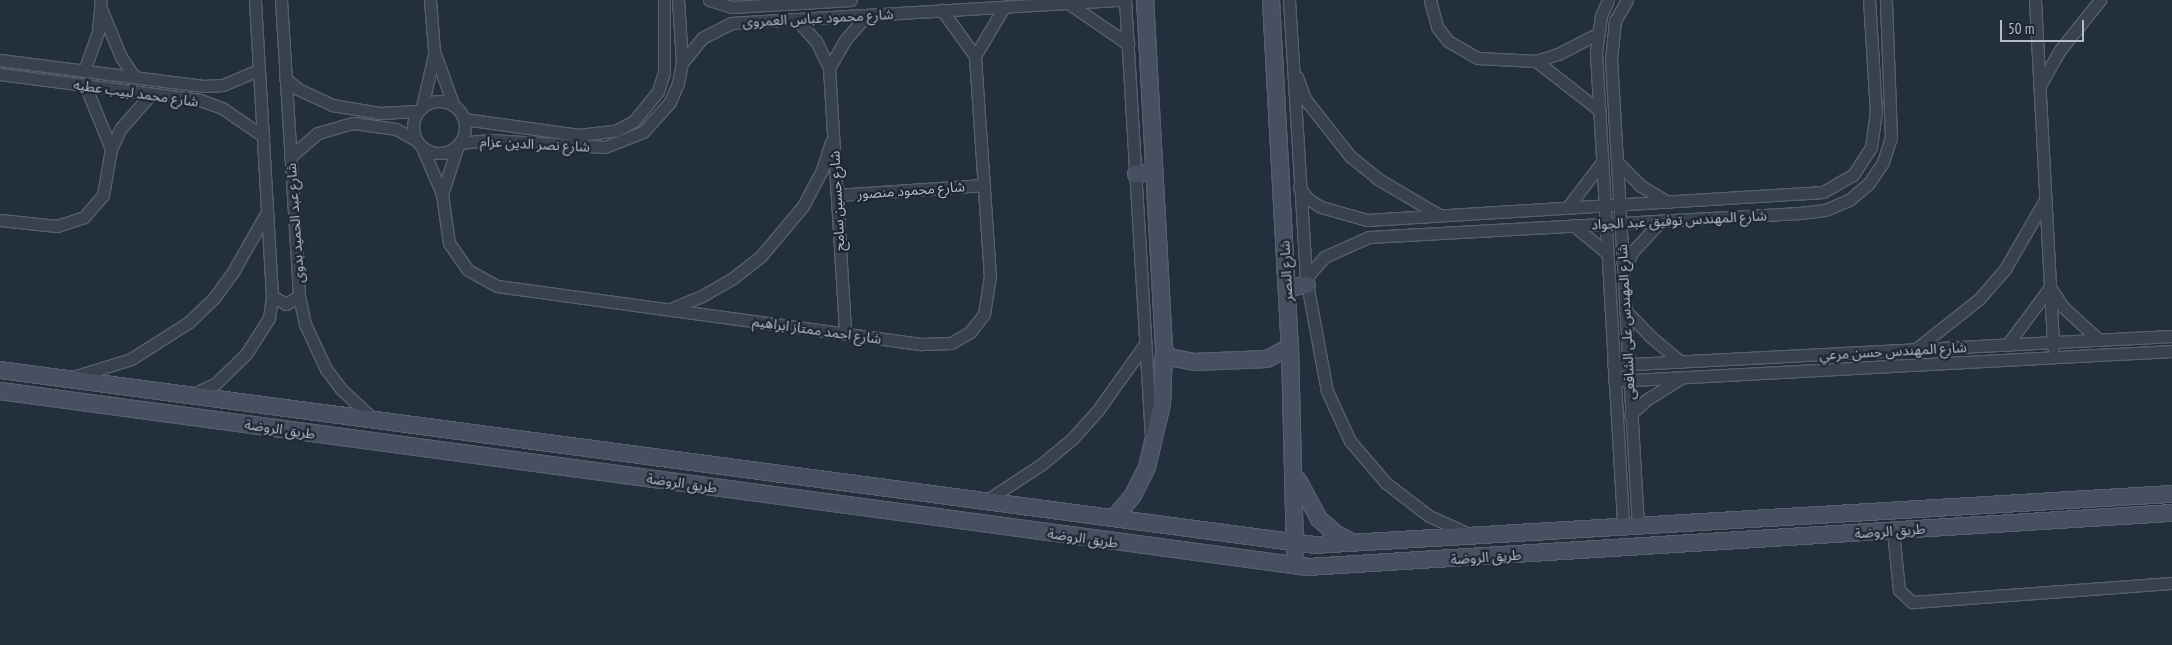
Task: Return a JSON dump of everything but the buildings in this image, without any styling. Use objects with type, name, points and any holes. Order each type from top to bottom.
[{"type":"street","name":"شارع عبد الحميد بدوى","points":[[191,395],[215,384],[246,354],[269,318],[272,296],[255,0]]},
{"type":"street","name":"شارع عبد الحميد بدوى","points":[[280,0],[299,296],[305,324],[326,369],[341,389],[375,421]]},
{"type":"street","points":[[290,157],[318,132],[353,123],[396,129],[419,143],[443,153],[459,144],[465,130],[464,119],[452,104],[434,51],[430,0]]},
{"type":"street","name":"شارع نصر الدين عزام","points":[[464,119],[579,135],[617,130],[634,121],[658,91],[664,73],[664,0]]},
{"type":"street","name":"شارع نصر الدين عزام","points":[[459,144],[503,141],[585,149],[625,142],[643,132],[666,107],[678,83],[682,63],[678,0]]},
{"type":"street","name":"شارع محمود عباس العمروى","points":[[708,0],[732,7],[851,0]]},
{"type":"street","name":"شارع محمود عباس العمروى","points":[[682,63],[702,38],[731,23],[1121,0]]},
{"type":"street","points":[[1125,0],[1152,453]]},
{"type":"street","points":[[1114,518],[1133,496],[1152,453],[1162,404],[1164,349],[1144,0]]},
{"type":"street","name":"شارع النصر","points":[[1271,0],[1290,347],[1294,457],[1294,566]]},
{"type":"street","points":[[1289,0],[1299,187],[1307,282],[1327,391],[1350,441],[1373,470],[1399,496],[1429,516],[1478,537]]},
{"type":"street","points":[[1430,0],[1437,27],[1448,41],[1462,52],[1478,58],[1536,61],[1558,54],[1597,34]]},
{"type":"street","name":"شارع المهندس على الشافعى","points":[[1608,0],[1597,34],[1599,110],[1614,380],[1630,527]]},
{"type":"street","name":"شارع المهندس على الشافعى","points":[[1626,0],[1615,21],[1611,40],[1629,380],[1630,527]]},
{"type":"street","points":[[2035,0],[2054,357]]},
{"type":"street","points":[[2040,85],[2060,50],[2100,0]]},
{"type":"street","name":"شارع المهندس توفيق عبد الجواد","points":[[1299,187],[1307,198],[1321,207],[1351,218],[1806,196],[1839,185],[1853,174],[1871,146],[1875,130],[1868,2]]},
{"type":"street","name":"شارع المهندس توفيق عبد الجواد","points":[[1307,282],[1324,257],[1369,237],[1825,210],[1849,200],[1869,183],[1883,162],[1891,138],[1887,2]]},
{"type":"street","points":[[1068,3],[1128,44]]},
{"type":"street","points":[[84,71],[102,6]]},
{"type":"street","points":[[102,6],[117,50],[135,78]]},
{"type":"street","points":[[731,23],[727,14],[732,7]]},
{"type":"street","points":[[942,10],[975,56],[1004,7]]},
{"type":"street","points":[[829,68],[845,40],[867,15]]},
{"type":"street","name":"شارع حسين سامح","points":[[796,19],[816,41],[829,68],[845,333]]},
{"type":"street","points":[[419,143],[413,125],[420,109],[434,51]]},
{"type":"street","name":"شارع احمد ممتاز ابراهيم","points":[[419,143],[442,194],[449,243],[468,270],[482,280],[514,289],[937,346],[965,336],[976,326],[989,300],[990,277],[975,56]]},
{"type":"street","name":"شارع محمد لبيب عطيه","points":[[0,60],[135,78],[223,84],[259,70]]},
{"type":"street","points":[[1536,61],[1599,110]]},
{"type":"street","points":[[1293,66],[1305,99],[1350,156],[1393,189],[1441,215]]},
{"type":"street","name":"شارع محمد لبيب عطيه","points":[[0,74],[200,100],[222,108],[263,136]]},
{"type":"street","points":[[285,78],[298,89],[332,105],[380,113],[420,109],[439,101],[452,104]]},
{"type":"street","points":[[85,85],[111,149]]},
{"type":"street","points":[[0,220],[57,226],[84,217],[103,195],[111,149],[126,122],[150,94]]},
{"type":"street","points":[[668,310],[702,296],[732,278],[779,237],[803,206],[822,170],[833,136]]},
{"type":"street","name":"شارع احمد ممتاز ابراهيم","points":[[442,194],[459,144]]},
{"type":"street","points":[[1567,208],[1580,194],[1602,162]]},
{"type":"street","points":[[1617,162],[1641,186],[1670,203]]},
{"type":"street","points":[[1136,174],[1154,172]]},
{"type":"street","name":"شارع محمود منصور","points":[[837,195],[984,185]]},
{"type":"street","points":[[1916,349],[1949,326],[1995,281],[2028,235],[2046,199]]},
{"type":"street","points":[[66,378],[131,359],[161,343],[189,322],[214,298],[234,270],[267,212]]},
{"type":"street","points":[[1623,269],[1642,240],[1662,220]]},
{"type":"street","points":[[1573,225],[1607,253]]},
{"type":"street","points":[[1287,288],[1307,282]]},
{"type":"street","points":[[2050,287],[2069,313],[2099,340]]},
{"type":"street","points":[[2007,345],[2050,287]]},
{"type":"street","points":[[272,296],[286,304],[299,296]]},
{"type":"street","points":[[1625,310],[1651,338],[1681,362]]},
{"type":"street","name":"شارع المهندس حسن مرعي","points":[[1613,365],[2172,336]]},
{"type":"street","points":[[984,502],[1042,464],[1072,439],[1098,410],[1145,344]]},
{"type":"street","points":[[1164,349],[1169,357],[1181,362],[1203,362],[1266,359],[1290,347]]},
{"type":"street","name":"شارع المهندس حسن مرعي","points":[[1614,380],[2172,351]]},
{"type":"street","name":"طريق الروضة","points":[[0,370],[1295,543],[1356,544],[2172,494]]},
{"type":"street","points":[[1630,415],[1646,400],[1683,377]]},
{"type":"street","name":"طريق الروضة","points":[[0,391],[1294,566],[1343,566],[2172,513]]},
{"type":"street","points":[[1294,457],[1306,500],[1319,519],[1336,534],[1356,544]]},
{"type":"street","points":[[656,480],[657,458]]},
{"type":"street","points":[[699,486],[702,465]]},
{"type":"street","points":[[1852,514],[1848,524],[1853,533]]},
{"type":"street","points":[[1801,517],[1808,527],[1804,537]]},
{"type":"street","points":[[1179,551],[1182,528]]},
{"type":"street","points":[[1893,531],[1899,590],[1912,602],[2172,583]]}]
